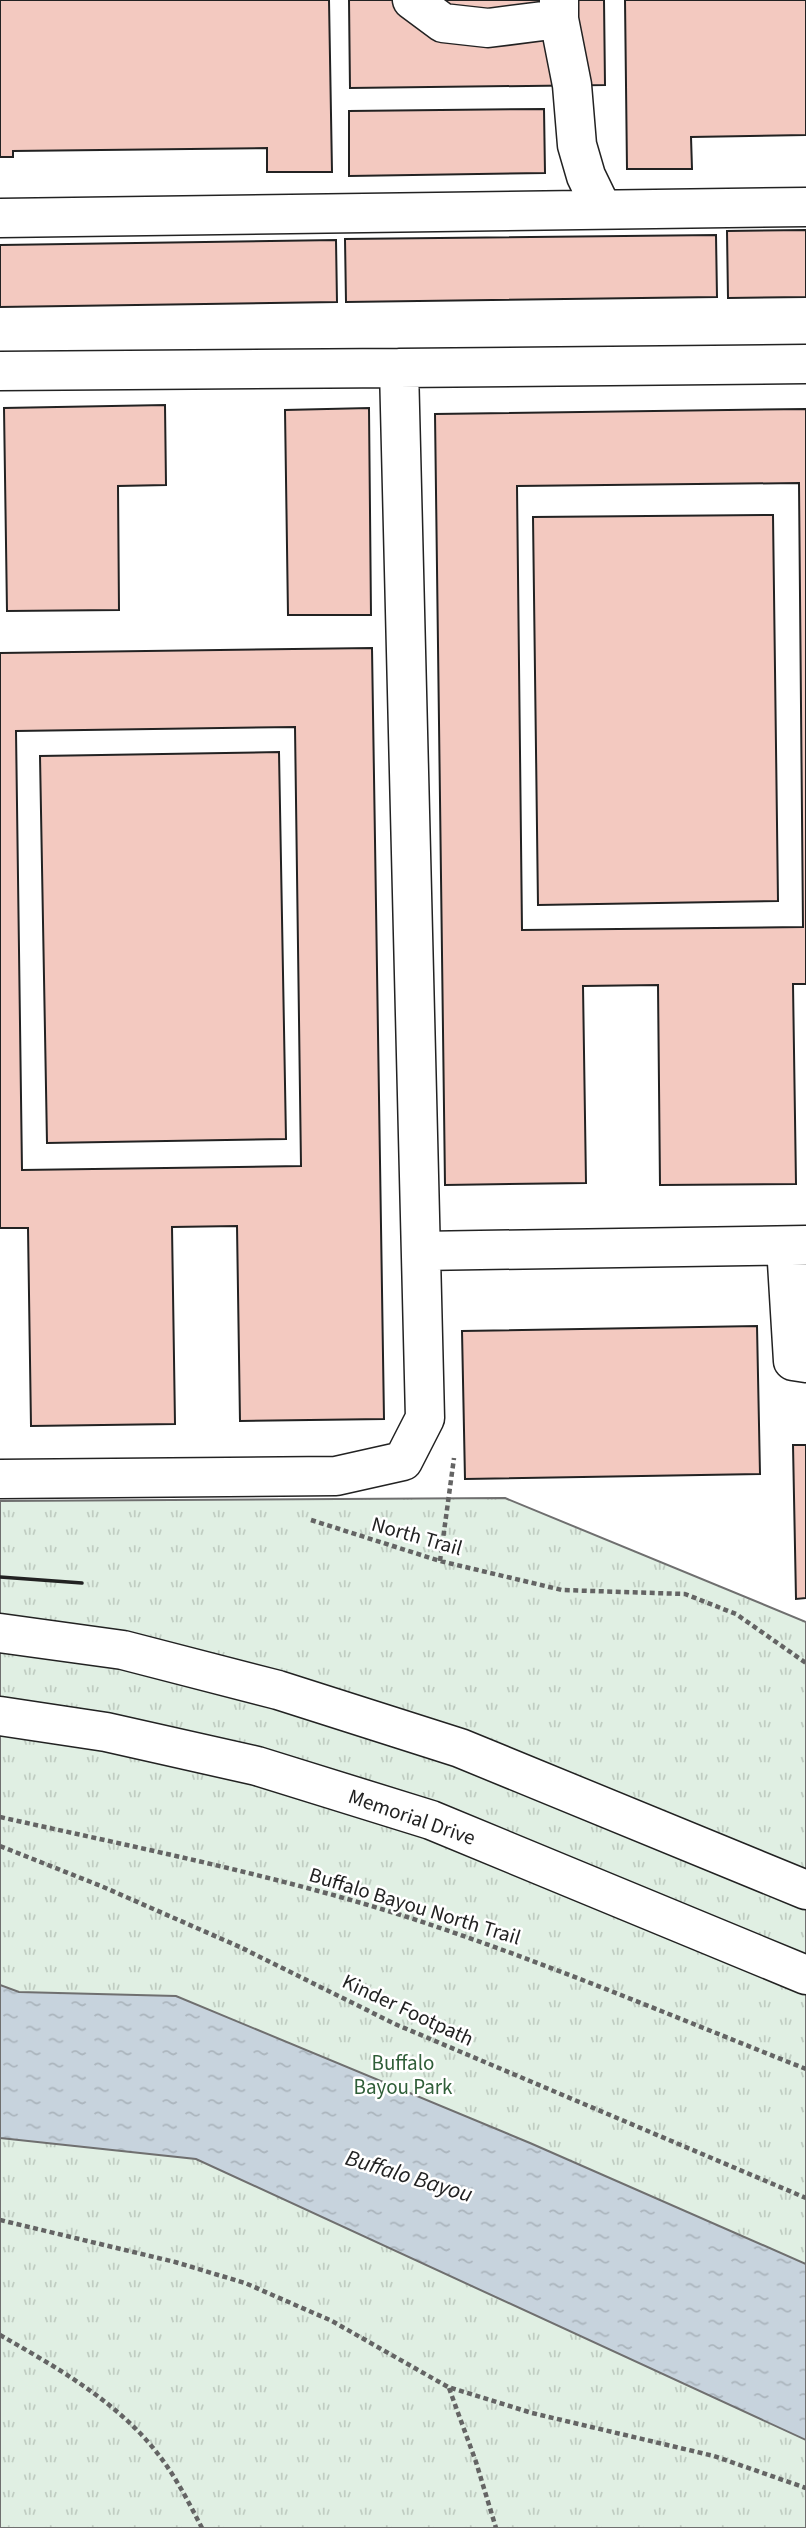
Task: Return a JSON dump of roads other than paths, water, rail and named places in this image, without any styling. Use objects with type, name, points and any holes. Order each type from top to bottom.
[{"type":"main road","points":[[412,0],[443,23],[488,28],[559,9],[572,85],[577,145],[586,176],[602,209]]},
{"type":"main road","points":[[0,218],[806,207]]},
{"type":"main road","points":[[0,372],[806,364]]},
{"type":"main road","points":[[0,1479],[336,1476],[403,1461],[425,1418],[399,368]]},
{"type":"main road","points":[[421,1251],[796,1245],[793,1361],[806,1363]]},
{"type":"main road","points":[[0,1633],[123,1650],[278,1690],[460,1748],[806,1890]]},
{"type":"main road","name":"Memorial Drive","points":[[0,1716],[106,1732],[257,1766],[430,1820],[806,1975]]},
{"type":"water","name":"Buffalo Bayou","points":[[0,1985],[19,1992],[176,1996],[530,2143],[806,2264],[806,2440],[196,2159],[0,2138]]},
{"type":"park label","name":"Buffalo Bayou Park","points":[[403,2075]]}]
